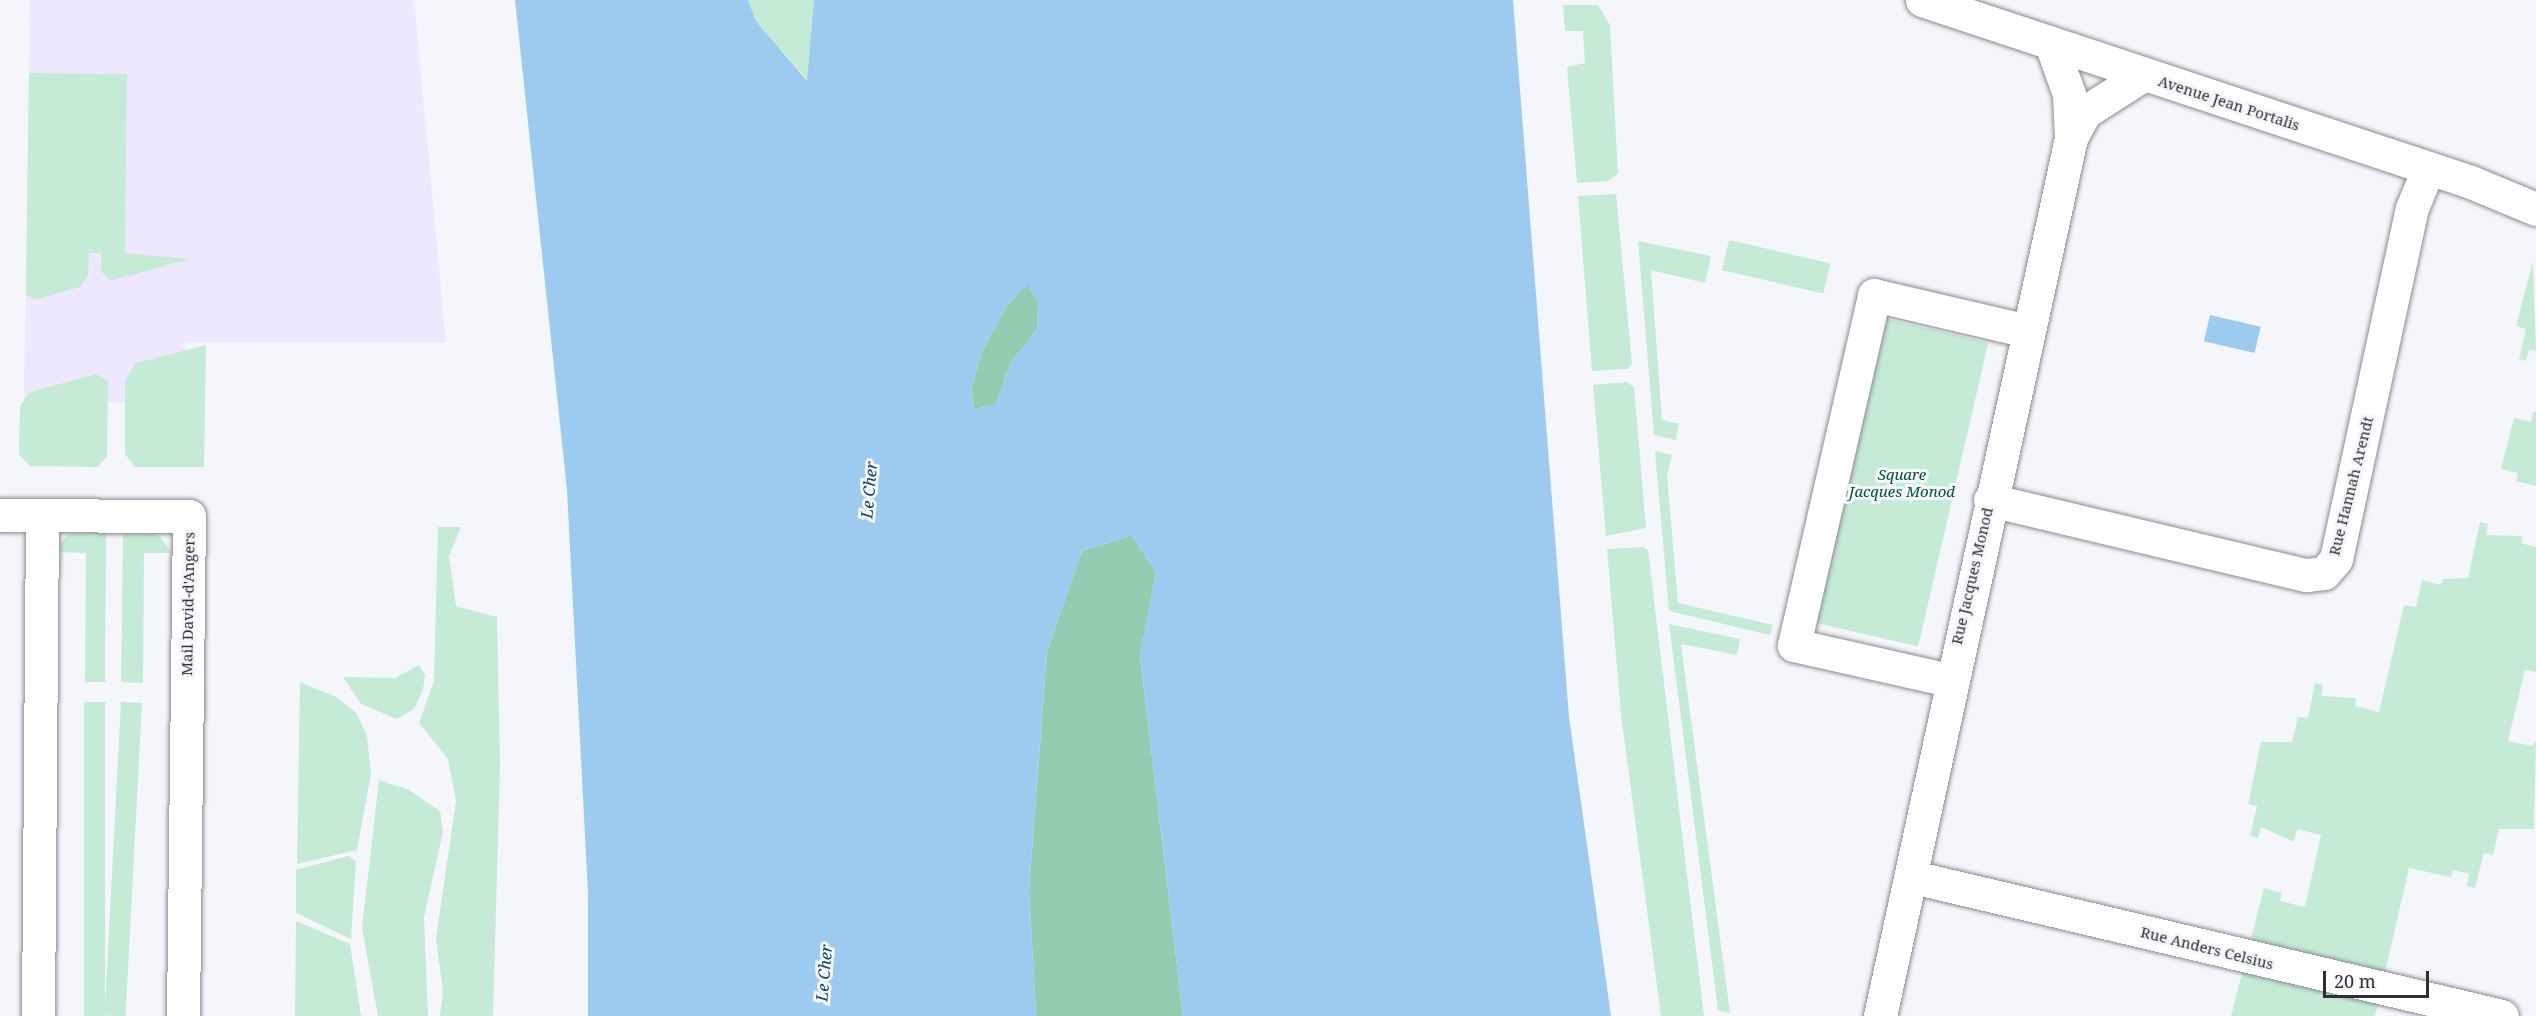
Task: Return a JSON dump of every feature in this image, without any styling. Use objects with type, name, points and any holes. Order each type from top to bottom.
[{"type":"street","name":"Avenue Jean Portalis","points":[[1922,0],[2428,169],[2536,209]]},
{"type":"street","name":"Rue Jacques Monod","points":[[1880,1016],[1913,877],[1949,680],[2071,138],[2069,94],[2051,44]]},
{"type":"street","name":"Rue Jacques Monod","points":[[2071,138],[2085,112],[2143,75]]},
{"type":"street","name":"Rue Hannah Arendt","points":[[1990,500],[2306,575],[2324,573],[2336,559],[2412,208],[2428,169]]},
{"type":"street","points":[[1949,680],[1794,645],[1874,295],[2027,331]]},
{"type":"street","points":[[0,515],[42,515],[38,1016]]},
{"type":"street","name":"Mail David-d'Angers","points":[[42,515],[189,516],[183,1016]]},
{"type":"street","name":"Rue Anders Celsius","points":[[1913,877],[2502,1016]]},
{"type":"shaded area","points":[[30,0],[414,0],[446,343],[185,342],[184,403],[24,401]]},
{"type":"green space","points":[[748,0],[814,0],[808,81],[756,21]]},
{"type":"green space","points":[[1563,5],[1598,5],[1610,25],[1618,174],[1608,181],[1577,183],[1567,67],[1585,63],[1583,31],[1565,31]]},
{"type":"green space","points":[[29,73],[127,74],[125,253],[190,259],[110,281],[101,271],[101,253],[89,253],[88,276],[80,287],[34,300],[26,294]]},
{"type":"green space","points":[[1616,194],[1632,363],[1628,369],[1592,371],[1578,196]]},
{"type":"green space","points":[[1729,240],[1830,263],[1823,294],[1722,270]]},
{"type":"green space","points":[[1638,241],[1711,256],[1705,283],[1651,270],[1662,420],[1679,424],[1676,440],[1654,435]]},
{"type":"green space","points":[[2533,261],[2536,351],[2529,350],[2526,361],[2519,359],[2526,329],[2516,326]]},
{"type":"green space","points":[[1028,284],[1038,303],[1037,329],[1010,364],[996,405],[974,409],[971,389],[983,349],[1008,304]]},
{"type":"green space","name":"Square Jacques Monod","points":[[1887,319],[1988,342],[1918,646],[1817,623]]},
{"type":"green space","points":[[206,345],[204,467],[135,467],[125,454],[125,381],[136,363]]},
{"type":"green space","points":[[96,374],[108,381],[107,456],[98,467],[30,466],[19,454],[20,406],[30,392]]},
{"type":"green space","points":[[1627,382],[1634,387],[1646,528],[1606,536],[1593,385]]},
{"type":"green space","points":[[2533,412],[2536,412],[2536,486],[2516,481],[2518,473],[2501,469],[2514,418],[2531,422]]},
{"type":"green space","points":[[1655,451],[1672,455],[1667,476],[1678,603],[1773,625],[1770,635],[1669,611]]},
{"type":"green space","points":[[2480,522],[2488,524],[2486,535],[2522,536],[2521,543],[2536,547],[2536,672],[2525,670],[2508,741],[2533,746],[2536,740],[2534,829],[2499,829],[2493,855],[2484,853],[2475,888],[2467,886],[2469,874],[2453,870],[2451,877],[2409,868],[2375,1016],[2231,1016],[2264,888],[2282,893],[2280,901],[2305,907],[2321,835],[2297,829],[2294,842],[2261,827],[2258,838],[2250,836],[2257,806],[2248,804],[2261,742],[2292,742],[2298,717],[2308,718],[2315,683],[2323,685],[2321,696],[2356,698],[2355,706],[2379,712],[2404,605],[2416,607],[2422,580],[2441,585],[2443,579],[2468,578]]},
{"type":"green space","points":[[438,527],[461,527],[449,556],[456,606],[497,617],[500,766],[493,1016],[440,1016],[443,991],[436,938],[456,801],[448,759],[419,723],[434,681]]},
{"type":"green space","points":[[106,532],[105,682],[85,682],[86,553],[57,552],[67,534]]},
{"type":"green space","points":[[123,532],[158,534],[172,553],[144,553],[143,683],[121,682]]},
{"type":"green space","points":[[1132,535],[1156,573],[1140,656],[1183,1016],[1036,1016],[1029,890],[1047,651],[1082,551]]},
{"type":"green space","points":[[1643,547],[1648,550],[1704,1016],[1661,1016],[1621,714],[1607,549]]},
{"type":"green space","points":[[1669,624],[1740,639],[1737,655],[1681,644],[1730,1013],[1718,1010]]},
{"type":"green space","points":[[419,665],[425,675],[423,690],[414,709],[397,719],[361,704],[343,677],[395,678]]},
{"type":"green space","points":[[300,682],[336,697],[357,714],[367,736],[371,774],[357,850],[297,864]]},
{"type":"green space","points":[[84,702],[105,702],[105,1016],[84,1016]]},
{"type":"green space","points":[[121,702],[142,703],[126,1016],[105,1016]]},
{"type":"green space","points":[[379,780],[409,790],[440,811],[443,832],[424,917],[428,1016],[378,1016],[362,928]]},
{"type":"green space","points":[[348,856],[356,861],[351,939],[296,913],[296,870]]},
{"type":"green space","points":[[296,921],[350,944],[361,1016],[295,1016]]},
{"type":"water","name":"Le Cher","points":[[515,0],[748,0],[756,21],[807,81],[814,0],[1513,0],[1569,717],[1611,1016],[1183,1016],[1140,656],[1156,573],[1132,535],[1082,551],[1047,651],[1029,890],[1036,1016],[588,1016],[588,893],[567,490]],"holes":[[[1028,285],[1038,303],[1037,329],[1010,364],[996,405],[974,409],[971,389],[983,349],[1008,304]]]},
{"type":"water","points":[[2210,315],[2261,327],[2255,353],[2204,341]]}]
